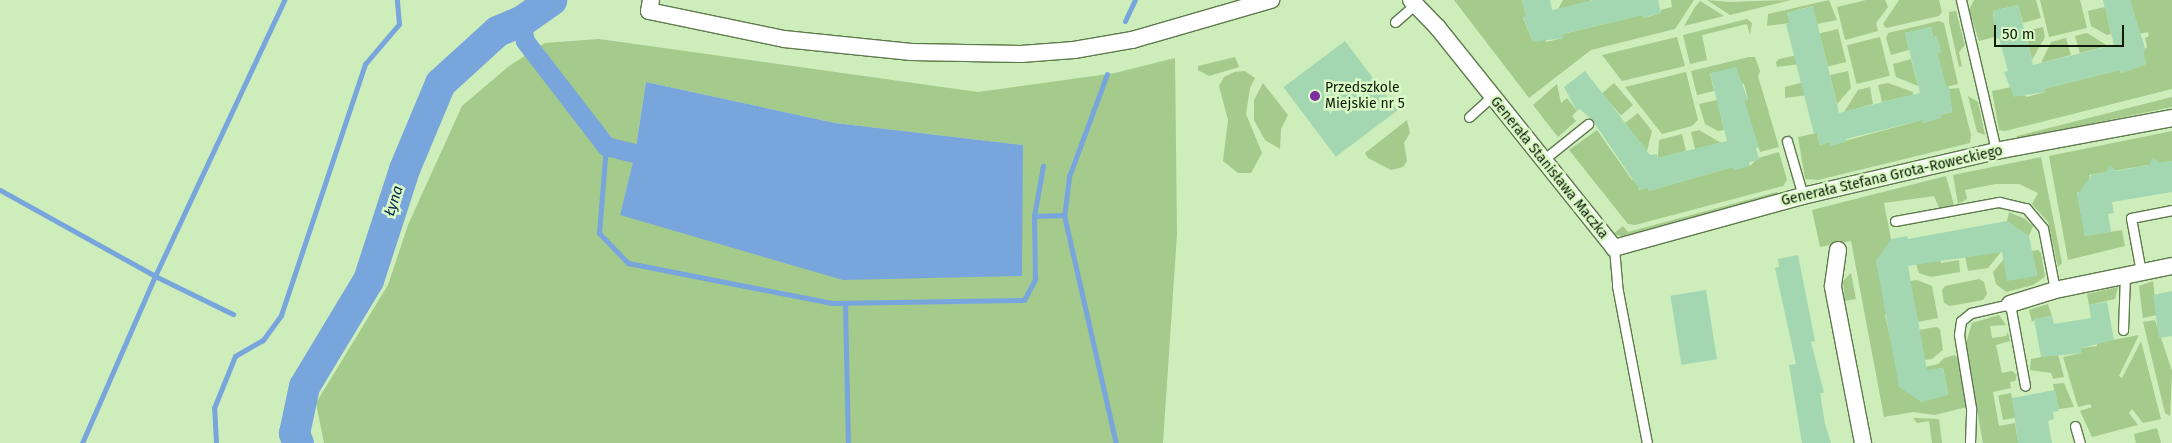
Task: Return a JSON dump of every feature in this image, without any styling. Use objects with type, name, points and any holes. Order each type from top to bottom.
[{"type":"street","points":[[651,0],[649,11],[784,38],[911,52],[1021,54],[1074,50],[1132,40],[1271,0]]},
{"type":"street","name":"Generała Stanisława Maczka","points":[[1416,1],[1491,97],[1614,248]]},
{"type":"street","name":"Generała Stefana Grota-Roweckiego","points":[[1614,248],[1802,196],[1996,151],[2172,118]]},
{"type":"street","points":[[1838,250],[1833,287],[1863,443]]},
{"type":"street","points":[[2010,304],[2055,290],[2172,266]]},
{"type":"lane","points":[[1961,0],[1996,151]]},
{"type":"lane","points":[[1395,22],[1416,1]]},
{"type":"lane","points":[[1469,116],[1491,97]]},
{"type":"lane","points":[[1543,160],[1588,124]]},
{"type":"lane","points":[[1787,141],[1802,196]]},
{"type":"lane","points":[[1895,221],[1999,202],[2026,208],[2043,228],[2055,290]]},
{"type":"lane","points":[[2123,330],[2133,274],[2131,218],[2172,210]]},
{"type":"lane","name":"Generała Stanisława Maczka","points":[[1614,248],[1617,286],[1647,443]]},
{"type":"lane","points":[[1970,443],[1972,417],[1959,335],[1961,321],[1971,313],[2010,304],[2025,386]]},
{"type":"lane","points":[[2075,426],[2080,443]]},
{"type":"green space","points":[[1454,0],[1522,0],[1526,16],[1523,18],[1533,42],[1545,39],[1546,42],[1563,38],[1563,34],[1642,15],[1644,18],[1661,13],[1661,10],[1672,7],[1671,0],[1694,0],[1675,29],[1591,50],[1529,98]]},
{"type":"green space","points":[[1563,0],[1590,0],[1590,1],[1558,9]]},
{"type":"green space","points":[[1707,0],[1730,2],[1791,0],[1730,15]]},
{"type":"green space","points":[[1829,0],[1837,20],[1817,24],[1812,6],[1787,13],[1790,23],[1767,26],[1768,14]]},
{"type":"green space","points":[[1866,0],[1885,0],[1888,7],[1876,23],[1878,31],[1845,40],[1837,7]]},
{"type":"green space","points":[[1899,0],[1939,0],[1942,12],[1939,16],[1886,28],[1883,24]]},
{"type":"green space","points":[[1974,0],[2036,0],[2041,18],[2023,23],[2018,5],[1993,11],[1995,37],[1979,41],[1969,10]]},
{"type":"green space","points":[[2040,0],[2080,0],[2087,28],[2049,37]]},
{"type":"green space","points":[[2130,0],[2172,0],[2172,89],[2005,131],[1999,130],[1992,91],[2012,87],[2027,97],[2045,92],[2044,89],[2120,70],[2121,73],[2146,64],[2143,52],[2147,47],[2145,38],[2149,36],[2148,32],[2139,34]]},
{"type":"green space","points":[[1700,1],[1724,16],[1684,26],[1695,7]]},
{"type":"green space","points":[[2105,7],[2111,34],[2107,35],[2091,26],[2088,11]]},
{"type":"green space","points":[[1956,11],[1965,45],[1959,52],[1962,66],[1959,67],[1949,22],[1949,12]]},
{"type":"green space","points":[[1747,19],[1752,23],[1750,35],[1747,24],[1702,35],[1707,60],[1690,64],[1683,35]]},
{"type":"green space","points":[[1939,21],[1944,23],[1958,84],[1946,87],[1937,53],[1941,52],[1937,36],[1933,37],[1931,27],[1905,33],[1909,50],[1891,55],[1886,38],[1888,33]]},
{"type":"green space","points":[[2043,27],[2045,37],[2032,60],[2025,31]]},
{"type":"green space","points":[[1838,29],[1846,62],[1828,67],[1820,34]]},
{"type":"green space","points":[[2087,33],[2108,46],[2080,53],[2075,36]]},
{"type":"green space","points":[[1677,37],[1685,66],[1622,81],[1602,55]]},
{"type":"green space","points":[[1880,37],[1890,76],[1857,84],[1847,45]]},
{"type":"green space","points":[[2066,38],[2071,55],[2041,63],[2051,42]]},
{"type":"green space","points":[[599,39],[978,92],[1115,73],[1175,58],[1177,234],[1163,443],[324,443],[316,403],[388,285],[408,225],[462,106],[509,66],[545,43]],"holes":[[[646,82],[835,123],[1022,145],[1022,275],[620,215],[635,153]]]},
{"type":"green space","points":[[1798,55],[1800,64],[1777,67],[1776,62],[1779,59]]},
{"type":"green space","points":[[1235,57],[1239,67],[1209,76],[1198,70],[1198,66]]},
{"type":"green space","points":[[1755,57],[1760,71],[1758,76],[1779,147],[1760,152],[1744,101],[1748,99],[1744,84],[1710,73],[1714,91],[1697,95],[1691,71]]},
{"type":"green space","points":[[1911,59],[1918,86],[1896,77],[1893,64]]},
{"type":"green space","points":[[1245,71],[1255,78],[1250,88],[1246,114],[1262,153],[1251,173],[1238,173],[1223,161],[1228,120],[1219,86],[1224,77],[1234,72]]},
{"type":"green space","points":[[1848,71],[1851,88],[1837,104],[1830,75]]},
{"type":"green space","points":[[1686,72],[1698,120],[1692,126],[1662,134],[1625,87]]},
{"type":"green space","points":[[1804,82],[1808,95],[1785,98],[1785,87]]},
{"type":"green space","points":[[1263,83],[1288,115],[1281,129],[1280,149],[1265,140],[1254,120],[1254,100]]},
{"type":"green space","points":[[1614,83],[1633,105],[1621,115],[1602,93]]},
{"type":"green space","points":[[1888,83],[1913,92],[1913,95],[1882,102],[1878,85]]},
{"type":"green space","points":[[1557,84],[1561,103],[1567,98],[1577,111],[1572,116],[1576,121],[1558,137],[1533,105]]},
{"type":"green space","points":[[1870,87],[1873,104],[1844,112],[1858,90]]},
{"type":"green space","points":[[1959,88],[1971,135],[1970,143],[1818,180],[1805,179],[1798,137],[1817,133],[1820,145],[1830,142],[1830,145],[1922,120],[1923,123],[1940,118],[1940,115],[1952,112],[1949,89]]},
{"type":"green space","points":[[1968,96],[1978,102],[1985,135],[1977,132]]},
{"type":"green space","points":[[2172,97],[2172,107],[2018,139],[2017,136]]},
{"type":"green space","points":[[1717,100],[1724,130],[1718,131],[1705,124],[1699,104]]},
{"type":"green space","points":[[1638,113],[1652,131],[1647,151],[1625,123]]},
{"type":"green space","points":[[1407,120],[1410,133],[1404,143],[1407,161],[1403,167],[1391,170],[1368,158],[1365,153]]},
{"type":"green space","points":[[1597,130],[1632,180],[1636,178],[1639,190],[1648,188],[1649,191],[1733,167],[1750,166],[1758,158],[1779,152],[1787,180],[1783,186],[1635,225],[1628,224],[1569,150]]},
{"type":"green space","points":[[1699,130],[1721,143],[1695,149],[1691,132]]},
{"type":"green space","points":[[2172,131],[2172,161],[2089,175],[2090,182],[2085,183],[2084,191],[2077,193],[2085,236],[2122,230],[2125,246],[2068,260],[2049,156]]},
{"type":"green space","points":[[1682,134],[1686,151],[1658,158],[1659,140]]},
{"type":"green space","points":[[2041,157],[2062,263],[2058,267],[2048,222],[2032,204],[2038,193],[2019,184],[1995,184],[1965,190],[1967,199],[1958,204],[1953,175]]},
{"type":"green space","points":[[1946,176],[1954,205],[1939,208],[1934,196],[1884,203],[1891,239],[1888,249],[1883,250],[1884,254],[1876,261],[1889,314],[1885,315],[1889,333],[1892,333],[1899,387],[1909,390],[1910,394],[1914,394],[1921,402],[1948,394],[1943,368],[1926,371],[1925,367],[1938,364],[1944,358],[1955,355],[1959,361],[1967,407],[1935,415],[1913,412],[1884,417],[1851,241],[1820,247],[1812,210]]},
{"type":"green space","points":[[1777,192],[1778,197],[1627,238],[1613,234],[1623,226],[1628,232]]},
{"type":"green space","points":[[2009,212],[2025,219],[2033,226],[2029,236],[2014,229],[2007,221]]},
{"type":"green space","points":[[2038,250],[2041,253],[2045,277],[2033,285],[2006,292],[1996,284],[1993,272],[2004,259],[2037,275],[2032,251]]},
{"type":"green space","points":[[2001,252],[1988,268],[1968,271],[1965,256]]},
{"type":"green space","points":[[1940,260],[1941,263],[1959,260],[1960,272],[1931,277],[1919,273],[1916,264]]},
{"type":"green space","points":[[1851,273],[1856,299],[1845,301],[1843,281]]},
{"type":"green space","points":[[1979,279],[1984,282],[1987,294],[1983,300],[1950,306],[1944,303],[1942,290],[1945,286]]},
{"type":"green space","points":[[1917,280],[1932,286],[1938,318],[1918,322],[1910,281]]},
{"type":"green space","points":[[2153,281],[2157,315],[2143,318],[2139,286]]},
{"type":"green space","points":[[2118,287],[2115,299],[2089,305],[2087,294]]},
{"type":"green space","points":[[2048,304],[2052,316],[2035,319],[2032,322],[2029,310]]},
{"type":"green space","points":[[1999,315],[2006,325],[1990,326],[1992,338],[2006,336],[2008,332],[2010,341],[1996,345],[2002,373],[2012,371],[2017,375],[2015,381],[2010,382],[2011,388],[1993,392],[1999,426],[2015,423],[2018,442],[2023,443],[1983,443],[1965,346],[1972,323]]},
{"type":"green space","points":[[2155,320],[2172,371],[2170,416],[2165,413],[2143,322]]},
{"type":"green space","points":[[1936,327],[1940,329],[1943,350],[1932,359],[1924,360],[1919,330]]},
{"type":"green space","points":[[2139,335],[2119,376],[2122,378],[2141,341],[2161,419],[2143,423],[2132,409],[2129,413],[2138,425],[2092,437],[2080,411],[2092,407],[2090,404],[2078,407],[2063,357],[2081,353],[2081,348],[2097,346],[2097,343]]},
{"type":"green space","points":[[2058,354],[2064,377],[2053,379],[2051,373],[2030,370],[2031,359]]},
{"type":"green space","points":[[2064,383],[2074,407],[2059,409],[2053,384]]},
{"type":"green space","points":[[2011,393],[2016,418],[2003,420],[1998,395]]},
{"type":"green space","points":[[1913,418],[1939,419],[1942,443],[1932,443],[1929,421],[1917,423]]},
{"type":"green space","points":[[2157,428],[2161,443],[2136,443],[2134,434]]},
{"type":"water","points":[[646,82],[835,123],[1023,145],[1022,276],[843,280],[620,215],[635,153]]},
{"type":"building","points":[[1522,0],[1550,0],[1552,10],[1593,0],[1658,0],[1661,13],[1643,18],[1642,15],[1563,34],[1564,38],[1533,42],[1523,17],[1526,16]]},
{"type":"building","points":[[2103,0],[2130,0],[2146,51],[2143,52],[2146,64],[2121,73],[2120,70],[2044,89],[2045,92],[2014,97],[2004,72],[2008,71],[1999,38],[1995,39],[1993,11],[2018,5],[2033,65],[2114,45]]},
{"type":"building","points":[[1813,6],[1839,113],[1920,93],[1905,33],[1931,27],[1933,37],[1937,36],[1941,52],[1937,53],[1946,87],[1949,86],[1952,112],[1940,115],[1941,118],[1922,123],[1922,120],[1846,139],[1846,142],[1830,146],[1830,142],[1820,145],[1817,133],[1814,134],[1786,24],[1790,23],[1787,13]]},
{"type":"building","name":"Przedszkole Miejskie nr 5","points":[[1345,41],[1397,110],[1336,157],[1284,87]]},
{"type":"building","points":[[1736,67],[1748,100],[1744,101],[1759,147],[1756,148],[1759,160],[1749,162],[1750,166],[1734,170],[1733,167],[1649,191],[1648,188],[1640,190],[1593,121],[1580,109],[1577,111],[1564,87],[1585,71],[1650,155],[1657,154],[1658,158],[1727,141],[1710,73]]},
{"type":"building","points":[[2153,158],[2159,163],[2172,161],[2172,192],[2112,202],[2114,213],[2108,214],[2111,232],[2085,236],[2077,195],[2091,175],[2106,172],[2110,165],[2116,171],[2149,165]]},
{"type":"building","points":[[2007,221],[2029,236],[2037,276],[2007,281],[2002,252],[1908,266],[1927,370],[1943,368],[1948,395],[1921,402],[1899,387],[1876,261],[1891,239],[1907,236],[1908,239]]},
{"type":"building","points":[[1798,255],[1815,341],[1811,342],[1824,393],[1820,393],[1825,424],[1831,443],[1802,443],[1789,365],[1796,364],[1775,268],[1779,267],[1778,259]]},
{"type":"building","points":[[1706,290],[1717,359],[1681,365],[1670,296]]},
{"type":"building","points":[[2172,291],[2172,336],[2159,338],[2153,295]]},
{"type":"building","points":[[2107,302],[2114,340],[2081,348],[2082,353],[2041,357],[2034,319],[2052,316],[2054,324],[2091,318],[2089,305]]},
{"type":"building","points":[[2055,390],[2059,411],[2053,412],[2054,419],[2048,421],[2052,443],[2018,443],[2012,398]]},
{"type":"waterway","points":[[82,443],[155,276],[284,0]]},
{"type":"waterway","points":[[216,443],[214,408],[235,356],[263,340],[281,315],[365,64],[399,24],[397,0]]},
{"type":"waterway","name":"Łyna","points":[[298,443],[294,433],[304,386],[368,280],[404,169],[440,83],[497,31],[521,21],[551,0]]},
{"type":"waterway","points":[[1125,21],[1135,0]]},
{"type":"waterway","points":[[521,21],[525,41],[606,146],[635,153]]},
{"type":"waterway","points":[[1107,74],[1069,177],[1064,215],[1116,443]]},
{"type":"waterway","points":[[606,146],[599,233],[628,263],[832,303],[1024,300],[1035,279],[1034,216],[1043,166]]},
{"type":"waterway","points":[[0,190],[155,276],[233,314]]},
{"type":"waterway","points":[[1034,216],[1064,215]]},
{"type":"waterway","points":[[845,303],[848,443]]},
{"type":"place","name":"Przedszkole Miejskie nr 5","points":[[1315,96]]}]
